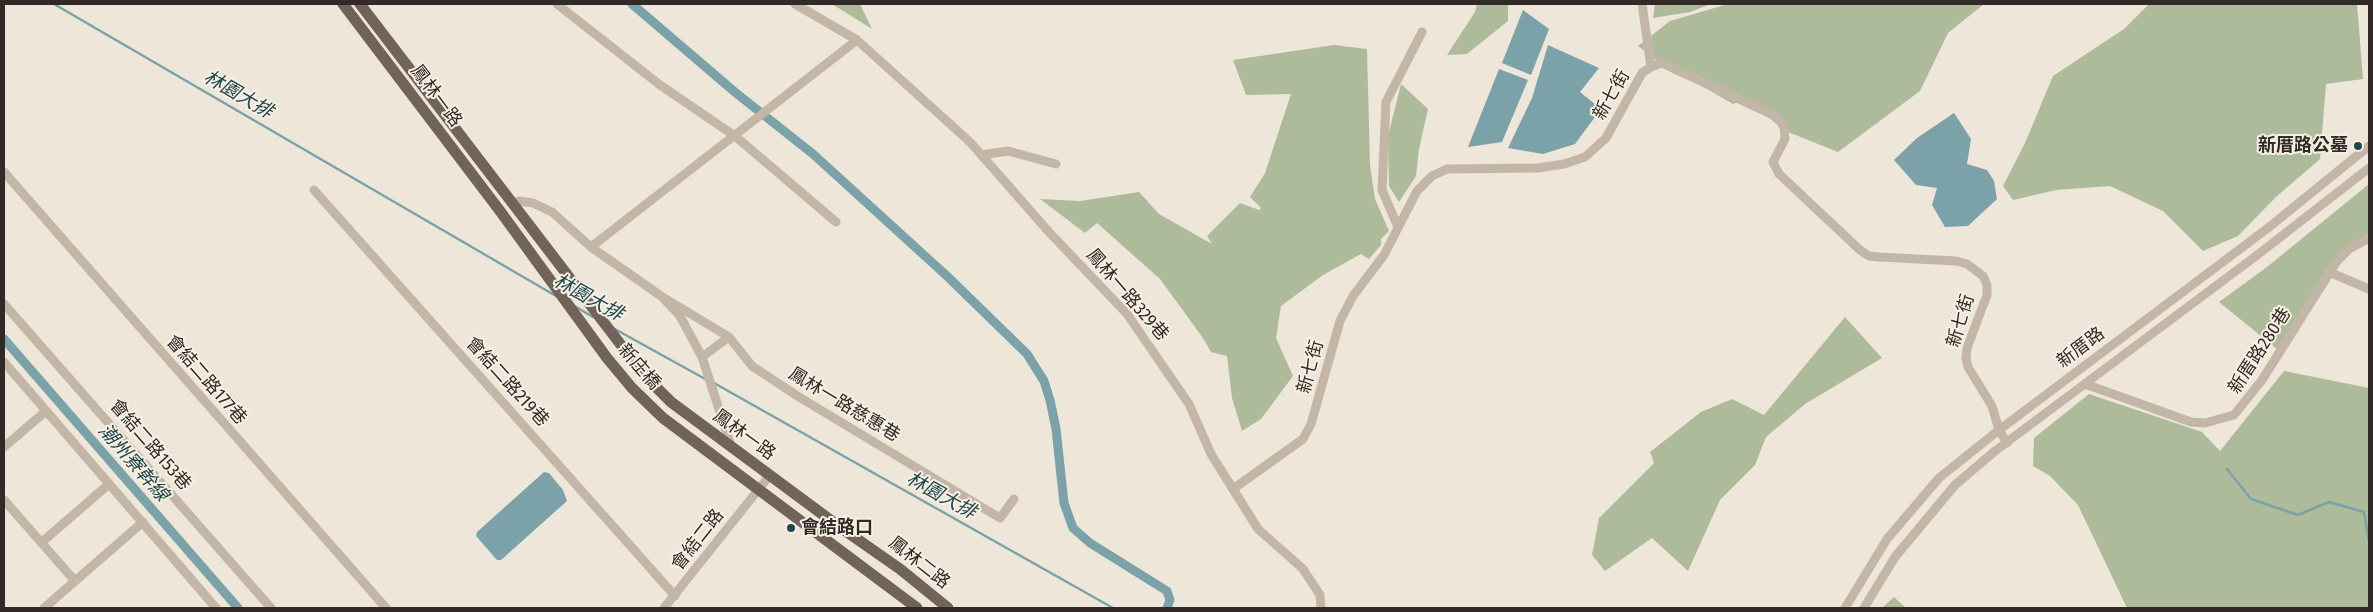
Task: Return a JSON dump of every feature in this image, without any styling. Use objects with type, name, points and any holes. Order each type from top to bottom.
[{"type":"main road","name":"鳳林一路","points":[[343,4],[500,211]]},
{"type":"main road","name":"鳳林一路","points":[[360,4],[511,203]]},
{"type":"main road","name":"新庄橋","points":[[511,203],[644,375],[671,402],[698,422]]},
{"type":"main road","name":"新庄橋","points":[[500,211],[626,381],[663,418],[690,439]]},
{"type":"main road","name":"鳳林一路","points":[[698,422],[770,475]]},
{"type":"main road","name":"鳳林一路","points":[[690,439],[758,491]]},
{"type":"main road","name":"鳳林二路","points":[[770,475],[900,569],[948,608]]},
{"type":"main road","name":"鳳林二路","points":[[758,491],[917,608]]},
{"type":"street","points":[[557,4],[660,85],[735,136],[836,222]]},
{"type":"street","name":"鳳林一路329巷","points":[[795,4],[857,40],[970,142],[1048,232],[1127,314],[1189,404],[1211,454],[1258,529],[1303,570],[1320,596],[1322,608]]},
{"type":"street","points":[[1642,4],[1651,67]]},
{"type":"street","points":[[1398,227],[1382,190],[1386,102],[1422,32]]},
{"type":"street","points":[[591,246],[857,40]]},
{"type":"street","name":"新七街","points":[[1232,489],[1303,439],[1312,424],[1340,321],[1353,296],[1384,255],[1417,191],[1432,176],[1447,169],[1538,168],[1564,164],[1586,156],[1606,138],[1642,73],[1662,63],[1774,116],[1784,127],[1785,139],[1773,162],[1779,174],[1860,250],[1869,256],[1956,261],[1967,264],[1983,276],[1987,285],[1987,295],[1967,348],[1966,358],[1968,367],[1992,406],[1999,430],[2007,443]]},
{"type":"street","name":"新厝路","points":[[1845,608],[1887,539],[1939,478],[1999,430],[2268,228],[2369,146]]},
{"type":"street","points":[[981,155],[1008,152],[1056,164]]},
{"type":"street","name":"新厝路","points":[[1864,608],[1895,556],[1955,485],[2007,443],[2256,256],[2369,168]]},
{"type":"street","name":"會結二路177巷","points":[[4,172],[386,608]]},
{"type":"street","name":"會結二路219巷","points":[[314,190],[675,596]]},
{"type":"street","points":[[511,203],[519,201],[533,203],[552,212],[591,246],[661,296],[680,316],[702,357],[731,446]]},
{"type":"street","name":"新厝路280巷","points":[[2085,384],[2191,422],[2205,423],[2234,415],[2262,380],[2337,261],[2349,250],[2369,238]]},
{"type":"street","points":[[2329,272],[2369,289]]},
{"type":"street","name":"鳳林一路慈惠巷","points":[[661,296],[729,337],[752,366],[799,398],[1000,518],[1014,499]]},
{"type":"street","name":"會結二路153巷","points":[[4,304],[271,608]]},
{"type":"street","points":[[702,357],[729,337]]},
{"type":"street","points":[[4,362],[216,608]]},
{"type":"street","points":[[2053,389],[2061,402]]},
{"type":"street","points":[[4,447],[46,411]]},
{"type":"street","name":"會結二路","points":[[664,608],[770,475]]},
{"type":"street","points":[[42,542],[110,484]]},
{"type":"street","points":[[4,500],[75,581]]},
{"type":"street","points":[[44,608],[143,522]]},
{"type":"green space","points":[[832,4],[860,4],[872,29]]},
{"type":"green space","points":[[1477,4],[1508,4],[1508,21],[1467,54],[1447,55],[1475,12]]},
{"type":"green space","points":[[1655,4],[1711,4],[1690,12],[1653,18]]},
{"type":"green space","points":[[1728,4],[1984,4],[1948,33],[1920,91],[1838,152],[1783,130],[1748,99],[1733,104],[1695,82],[1674,74],[1638,46],[1670,21]]},
{"type":"green space","points":[[2149,4],[2357,4],[2363,79],[2326,84],[2320,159],[2276,197],[2238,236],[2203,251],[2163,211],[2110,186],[2056,190],[2013,200],[2003,186],[2025,143],[2053,76],[2124,29]]},
{"type":"green space","points":[[1334,45],[1367,49],[1370,165],[1375,199],[1389,231],[1381,239],[1381,245],[1369,259],[1361,254],[1323,275],[1281,306],[1276,338],[1293,376],[1261,419],[1242,431],[1232,398],[1227,356],[1211,352],[1160,279],[1097,223],[1085,233],[1040,199],[1080,201],[1139,192],[1159,214],[1212,244],[1207,236],[1240,203],[1259,210],[1261,208],[1250,197],[1265,173],[1291,94],[1246,95],[1233,60]]},
{"type":"green space","points":[[1401,84],[1428,109],[1419,149],[1416,176],[1399,202],[1389,186],[1388,136]]},
{"type":"green space","points":[[2369,184],[2369,236],[2333,263],[2277,349],[2219,302],[2267,267]]},
{"type":"green space","points":[[1845,317],[1882,358],[1805,404],[1766,437],[1755,465],[1720,500],[1688,571],[1652,538],[1605,571],[1592,555],[1599,518],[1654,463],[1650,452],[1701,412],[1732,399],[1764,415]]},
{"type":"green space","points":[[2284,371],[2369,388],[2369,608],[2127,608],[2078,505],[2050,476],[2033,466],[2034,438],[2089,394],[2202,432],[2220,451]]},
{"type":"green space","points":[[1894,597],[1906,608],[1882,608]]},
{"type":"water","points":[[1523,10],[1549,29],[1531,75],[1502,63]]},
{"type":"water","points":[[1548,45],[1599,68],[1580,92],[1601,109],[1575,144],[1543,154],[1508,148],[1532,98]]},
{"type":"water","points":[[1499,69],[1528,80],[1502,142],[1468,147]]},
{"type":"water","points":[[1954,113],[1971,139],[1967,164],[1987,170],[1994,181],[1997,199],[1968,226],[1945,227],[1932,205],[1937,188],[1916,185],[1894,160],[1917,138]]},
{"type":"water","points":[[544,472],[549,473],[563,490],[567,501],[501,560],[497,560],[476,536],[477,532]]},
{"type":"waterway","name":"林園大排","points":[[54,4],[556,296]]},
{"type":"waterway","points":[[632,4],[736,93],[813,154],[948,277],[1027,354],[1044,381],[1050,400],[1056,429],[1064,503],[1073,528],[1090,543],[1167,591],[1170,600],[1167,608]]},
{"type":"waterway","name":"林園大排","points":[[576,307],[593,317]]},
{"type":"waterway","name":"林園大排","points":[[613,328],[707,380]]},
{"type":"waterway","name":"潮州寮幹線","points":[[4,339],[238,608]]},
{"type":"waterway","name":"林園大排","points":[[714,383],[1113,608]]},
{"type":"waterway","points":[[2227,469],[2251,499],[2298,515],[2329,502],[2364,512],[2369,541]]},
{"type":"place","name":"新厝路公墓","points":[[2358,146]]},
{"type":"place","name":"會結路口","points":[[791,528]]}]
